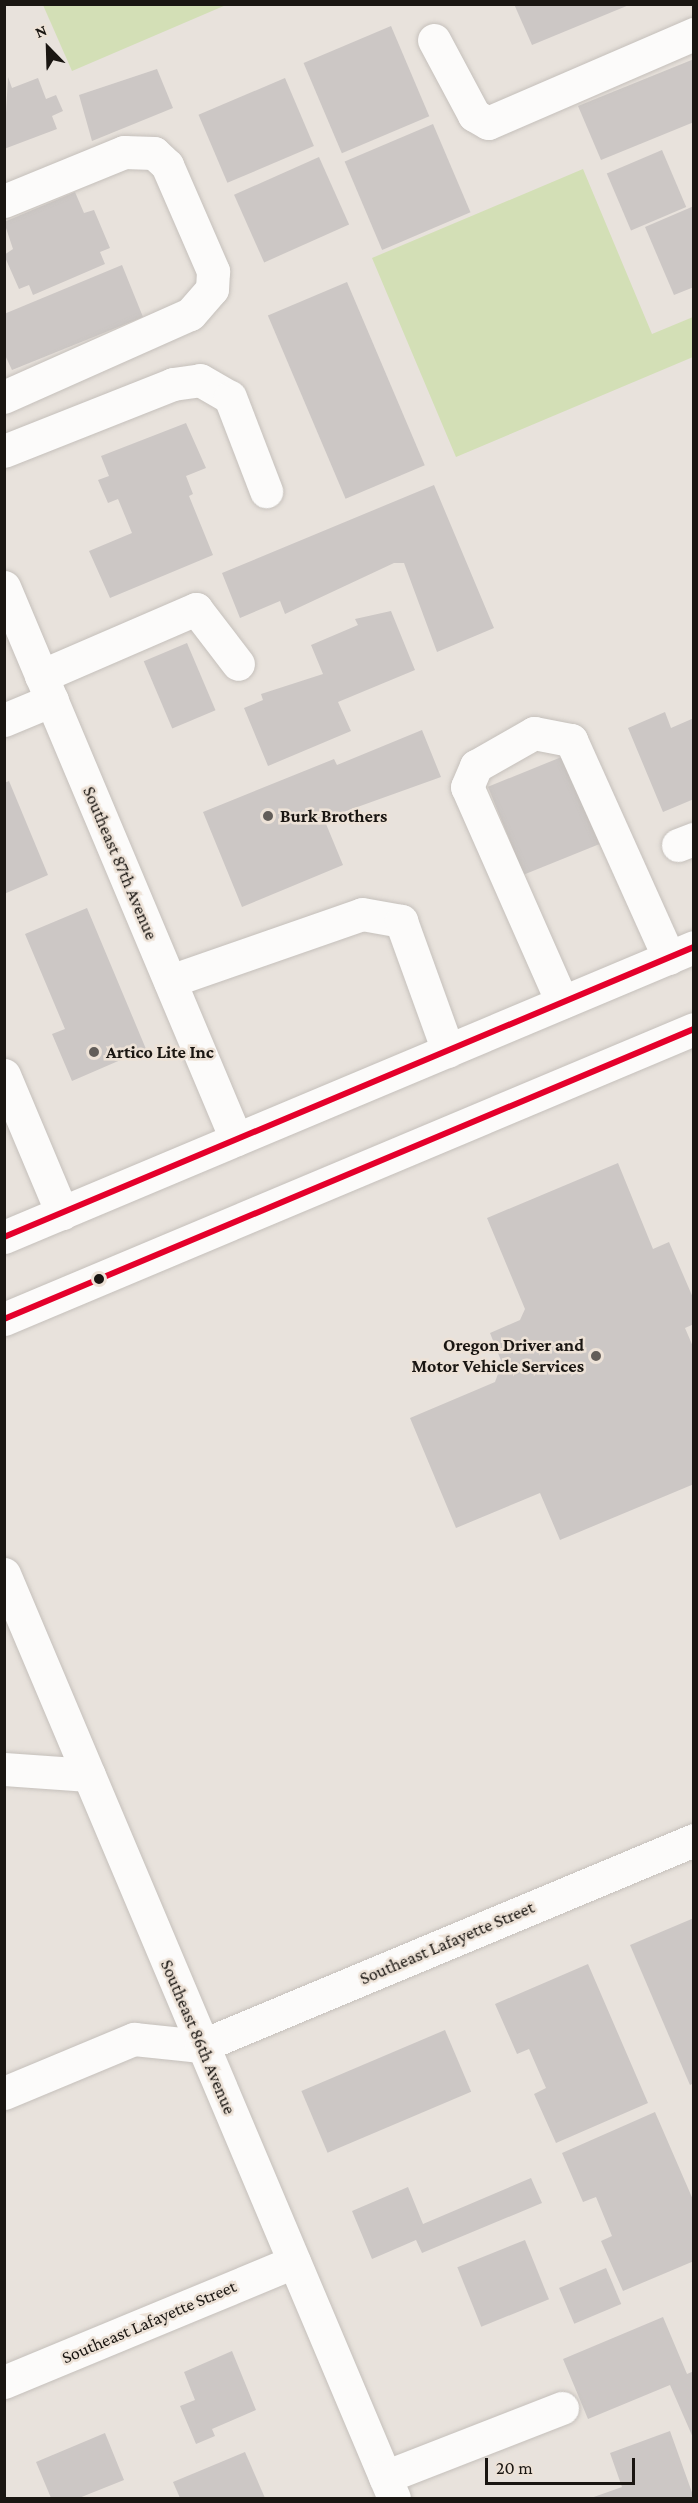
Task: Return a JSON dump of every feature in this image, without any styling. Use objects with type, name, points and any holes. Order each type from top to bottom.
[{"type":"street","points":[[435,40],[474,115],[488,123],[693,34]]},
{"type":"street","points":[[4,201],[124,152],[154,153],[167,165],[213,271],[212,289],[190,314],[4,397]]},
{"type":"street","points":[[4,451],[173,384],[200,380],[230,397],[266,491]]},
{"type":"street","name":"Southeast 87th Avenue","points":[[4,587],[236,1139]]},
{"type":"street","points":[[4,720],[46,688],[196,609],[238,664]]},
{"type":"street","points":[[4,1237],[681,953],[571,740],[534,733],[476,766],[467,787],[562,1002]]},
{"type":"street","points":[[170,981],[248,956],[362,914],[400,921],[448,1051]]},
{"type":"street","points":[[4,1319],[693,1029]]},
{"type":"street","points":[[4,1075],[62,1213]]},
{"type":"street","name":"Southeast 86th Avenue","points":[[4,1574],[389,2488]]},
{"type":"street","points":[[4,1768],[89,1775]]},
{"type":"street","name":"Southeast Lafayette Street","points":[[201,2046],[693,1840]]},
{"type":"street","points":[[4,2093],[134,2039],[201,2046]]},
{"type":"street","name":"Southeast Lafayette Street","points":[[4,2382],[294,2262]]},
{"type":"street","points":[[389,2488],[562,2408]]},
{"type":"green space","points":[[43,5],[226,5],[72,71]]},
{"type":"green space","points":[[583,169],[652,334],[693,317],[693,357],[456,457],[372,258]]},
{"type":"building","points":[[514,4],[629,4],[629,5],[532,45]]},
{"type":"building","points":[[391,26],[429,116],[342,153],[304,63]]},
{"type":"building","points":[[694,59],[694,122],[601,160],[578,106]]},
{"type":"building","points":[[157,69],[173,108],[92,141],[79,95]]},
{"type":"building","points":[[8,77],[12,88],[38,78],[46,99],[56,95],[63,111],[52,116],[57,129],[4,149]]},
{"type":"building","points":[[285,78],[314,146],[227,183],[198,115]]},
{"type":"building","points":[[433,124],[471,212],[382,250],[345,162]]},
{"type":"building","points":[[662,150],[686,207],[631,231],[607,173]]},
{"type":"building","points":[[319,157],[349,225],[264,262],[234,195]]},
{"type":"building","points":[[75,192],[84,213],[94,210],[110,248],[100,252],[105,264],[33,295],[29,285],[19,289],[4,255],[13,249],[4,222]]},
{"type":"building","points":[[694,206],[694,287],[674,295],[645,227]]},
{"type":"building","points":[[122,265],[143,317],[12,370],[4,353],[4,314]]},
{"type":"building","points":[[347,282],[425,465],[346,499],[268,316]]},
{"type":"building","points":[[186,423],[206,468],[186,476],[193,494],[189,496],[213,555],[110,598],[89,551],[132,533],[118,499],[108,503],[98,480],[109,476],[101,456]]},
{"type":"building","points":[[434,485],[494,628],[437,652],[404,563],[394,563],[285,614],[280,601],[240,618],[222,573]]},
{"type":"building","points":[[391,611],[415,670],[338,702],[351,731],[268,766],[244,708],[263,700],[261,694],[323,674],[311,645],[358,625],[355,619]]},
{"type":"building","points":[[187,643],[216,710],[172,729],[144,661]]},
{"type":"building","points":[[665,712],[671,728],[694,718],[694,799],[663,812],[628,728]]},
{"type":"building","name":"Burk Brothers","points":[[422,730],[441,777],[324,819],[343,865],[242,907],[203,812],[334,759],[337,765]]},
{"type":"building","points":[[564,756],[600,844],[524,875],[488,787]]},
{"type":"building","points":[[9,781],[48,875],[4,894],[4,783]]},
{"type":"building","points":[[87,908],[146,1049],[72,1081],[52,1034],[65,1029],[25,934]]},
{"type":"building","name":"Oregon Driver and Motor Vehicle Services","points":[[618,1163],[653,1249],[669,1242],[694,1300],[694,1324],[685,1328],[694,1349],[694,1484],[560,1540],[540,1493],[456,1528],[410,1418],[495,1382],[502,1363],[490,1333],[520,1320],[525,1309],[487,1218]]},
{"type":"building","points":[[694,1918],[694,2083],[690,2085],[630,1945]]},
{"type":"building","points":[[588,1964],[648,2103],[556,2143],[534,2094],[546,2088],[529,2049],[517,2054],[495,2004]]},
{"type":"building","points":[[445,2030],[471,2092],[328,2153],[301,2091]]},
{"type":"building","points":[[655,2112],[694,2202],[694,2261],[623,2291],[601,2241],[612,2236],[596,2197],[583,2202],[562,2153]]},
{"type":"building","points":[[531,2178],[542,2203],[422,2253],[416,2240],[372,2259],[352,2211],[408,2187],[423,2224]]},
{"type":"building","points":[[525,2240],[549,2299],[481,2327],[457,2267]]},
{"type":"building","points":[[606,2268],[621,2304],[574,2324],[559,2288]]},
{"type":"building","points":[[663,2317],[687,2374],[694,2371],[694,2440],[670,2385],[588,2419],[563,2359]]},
{"type":"building","points":[[232,2351],[256,2410],[212,2429],[215,2436],[196,2444],[180,2406],[195,2400],[184,2372]]},
{"type":"building","points":[[670,2431],[694,2498],[591,2498],[622,2487],[610,2453]]},
{"type":"building","points":[[105,2433],[124,2480],[79,2498],[51,2498],[36,2462]]},
{"type":"building","points":[[245,2452],[265,2498],[180,2498],[173,2482]]},
{"type":"transit line","points":[[4,1237],[694,947]]},
{"type":"transit line","points":[[4,1319],[694,1029]]},
{"type":"place","name":"Burk Brothers","points":[[268,816]]},
{"type":"place","name":"Artico Lite Inc","points":[[94,1052]]},
{"type":"place","name":"Oregon Driver and Motor Vehicle Services","points":[[596,1356]]}]
